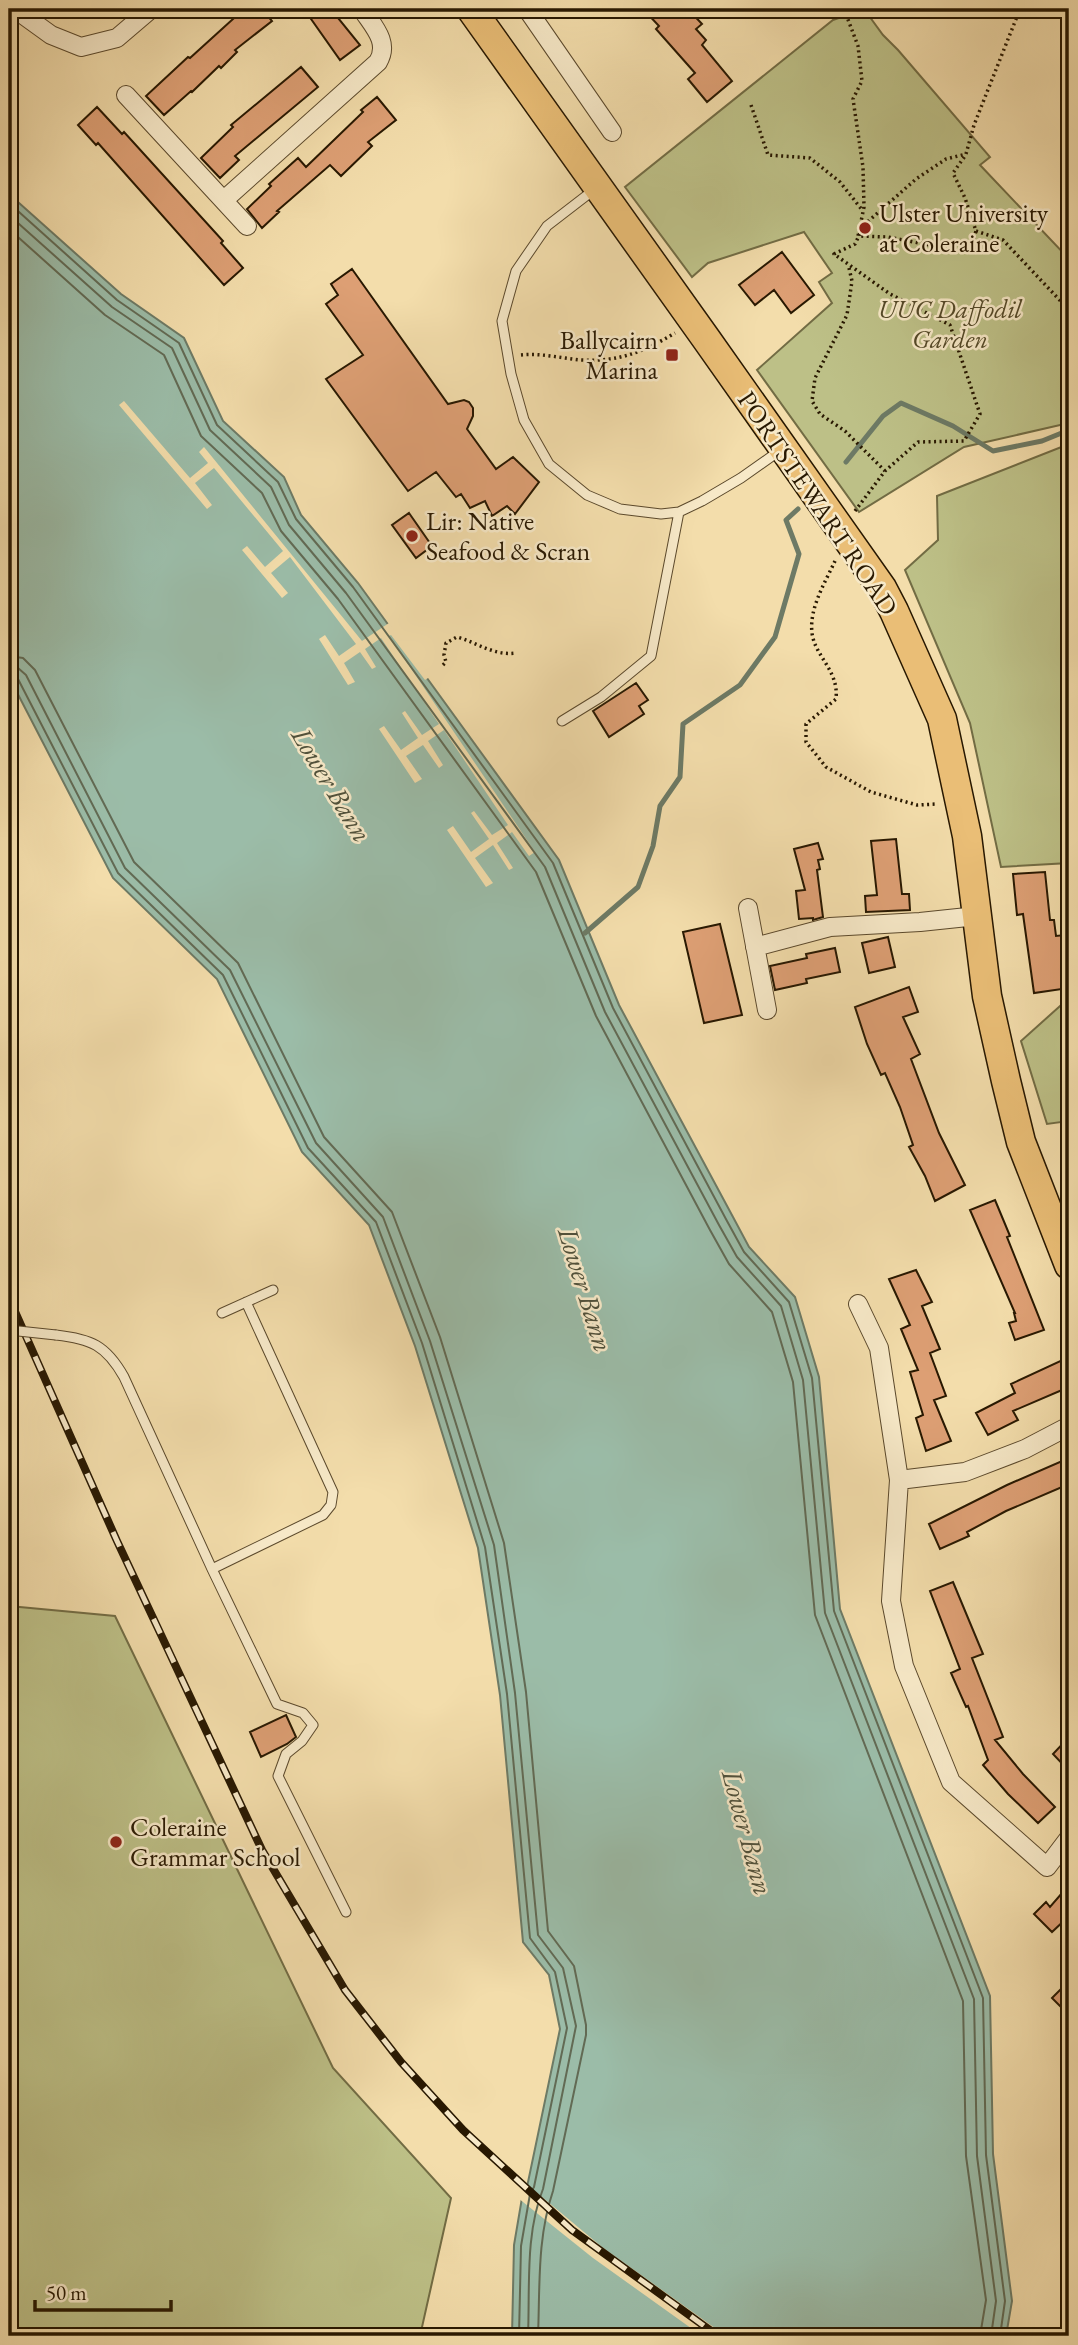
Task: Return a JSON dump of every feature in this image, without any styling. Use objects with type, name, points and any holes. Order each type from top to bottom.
[{"type":"main road","name":"PORTSTEWART ROAD","points":[[471,9],[784,448],[894,611],[942,719],[967,836],[987,996],[1021,1142],[1069,1265]]},
{"type":"street","points":[[15,9],[51,35],[81,47],[117,38],[151,9]]},
{"type":"street","points":[[224,200],[378,62],[383,50],[381,37],[362,9]]},
{"type":"street","points":[[527,9],[612,132]]},
{"type":"street","points":[[126,95],[247,226]]},
{"type":"street","points":[[747,908],[767,1010]]},
{"type":"street","points":[[755,947],[830,927],[977,916]]},
{"type":"street","points":[[858,1304],[879,1348],[899,1480],[891,1601],[904,1666],[951,1782],[1047,1867],[1069,1838]]},
{"type":"street","points":[[899,1480],[965,1472],[1025,1449],[1069,1426]]},
{"type":"lane","points":[[599,185],[547,226],[516,271],[502,321],[524,420],[549,464],[587,495],[620,509],[661,514],[679,512],[741,478],[784,448]]},
{"type":"lane","points":[[562,721],[601,697],[651,656],[679,512]]},
{"type":"lane","points":[[222,1313],[273,1290]]},
{"type":"lane","points":[[212,1569],[323,1515],[331,1505],[333,1492],[246,1302]]},
{"type":"lane","points":[[9,1330],[78,1338],[113,1357],[277,1704],[303,1713],[313,1725],[302,1741],[286,1754],[278,1776],[346,1912]]},
{"type":"path","points":[[844,9],[859,46],[862,81],[853,99],[863,167],[863,211],[858,236]]},
{"type":"path","points":[[858,236],[888,237],[955,250],[971,248],[976,231],[953,173],[966,154],[974,125],[1020,9]]},
{"type":"path","points":[[751,104],[768,155],[810,158],[840,182],[863,211]]},
{"type":"path","points":[[960,802],[917,805],[870,792],[826,767],[807,742],[806,724],[836,699],[837,685],[812,635],[814,610],[841,531],[886,471],[918,442],[964,441],[980,414],[950,325],[890,293],[834,254],[855,244],[864,225],[916,178],[946,159],[966,154]]},
{"type":"path","points":[[976,231],[1003,240],[1069,310]]},
{"type":"path","points":[[849,266],[852,281],[847,315],[815,378],[812,401],[820,414],[845,431],[886,471]]},
{"type":"path","points":[[508,357],[535,354],[580,360],[614,360],[647,349],[693,322]]},
{"type":"path","points":[[443,664],[446,662],[446,643],[457,637],[501,655],[516,653]]},
{"type":"green space","name":"UUC Daffodil Garden","points":[[864,9],[883,35],[990,157],[980,165],[1069,259],[1069,423],[964,447],[859,512],[757,370],[832,303],[819,282],[832,273],[804,232],[708,263],[692,277],[625,187],[833,20]]},
{"type":"green space","points":[[1069,444],[1069,863],[1001,867],[970,723],[905,570],[938,540],[937,496]]},
{"type":"green space","points":[[1069,998],[1069,1121],[1047,1124],[1021,1041]]},
{"type":"green space","name":"Coleraine Grammar School","points":[[9,1606],[115,1616],[333,2068],[451,2198],[420,2336],[9,2336]]},
{"type":"water","name":"Lower Bann","points":[[9,194],[121,294],[184,338],[223,421],[284,477],[301,515],[358,583],[559,860],[619,1005],[749,1247],[795,1297],[819,1377],[840,1609],[990,1996],[993,2154],[1012,2301],[1006,2336],[512,2336],[514,2245],[524,2186],[527,2187],[560,2029],[549,1975],[523,1942],[500,1695],[478,1548],[415,1346],[369,1225],[302,1152],[217,979],[113,878],[9,677]]},
{"type":"pier","points":[[124,401],[190,478],[208,463],[199,452],[204,447],[362,641],[389,623],[431,676],[425,680],[391,635],[389,636],[535,852],[529,856],[512,832],[497,843],[513,868],[509,870],[493,845],[475,858],[493,883],[486,887],[447,830],[453,826],[471,852],[489,839],[471,813],[474,811],[492,835],[508,825],[444,730],[428,741],[443,765],[439,768],[423,745],[406,756],[422,779],[415,783],[379,729],[384,726],[401,750],[418,738],[402,713],[405,711],[422,735],[439,724],[381,638],[365,649],[376,667],[372,669],[360,652],[344,663],[355,682],[348,685],[319,639],[325,635],[339,656],[356,644],[290,557],[271,573],[288,593],[282,598],[242,550],[247,546],[265,567],[283,551],[214,468],[195,483],[212,505],[207,509],[119,405]]},
{"type":"pier","points":[[524,2182],[602,2247],[726,2336],[702,2336],[593,2258],[518,2198],[520,2185]]},
{"type":"building","points":[[244,9],[262,9],[272,21],[235,50],[237,52],[221,68],[219,66],[164,115],[146,96]]},
{"type":"building","points":[[304,9],[351,9],[338,18],[360,45],[340,60]]},
{"type":"building","points":[[643,9],[688,9],[702,24],[696,29],[706,40],[702,45],[732,81],[707,102],[688,79],[695,73],[656,29],[659,26]]},
{"type":"building","points":[[301,67],[318,87],[235,156],[239,160],[220,178],[201,158],[233,127],[231,125]]},
{"type":"building","points":[[377,97],[396,120],[368,142],[372,146],[341,176],[330,165],[277,211],[279,212],[262,228],[247,209],[271,186],[269,184],[298,158],[306,167]]},
{"type":"building","points":[[97,107],[122,134],[124,132],[223,241],[221,243],[243,268],[224,285],[98,143],[96,145],[78,125]]},
{"type":"building","points":[[782,252],[814,295],[791,313],[774,290],[755,305],[739,285]]},
{"type":"building","points":[[352,269],[448,404],[464,400],[469,402],[473,408],[473,416],[467,429],[496,469],[513,457],[539,482],[515,514],[507,506],[492,516],[485,501],[470,508],[461,494],[456,497],[436,472],[408,491],[326,379],[363,355],[326,304],[338,295],[331,284]]},
{"type":"building","points":[[409,513],[432,546],[416,558],[392,525]]},
{"type":"building","points":[[636,683],[648,700],[639,706],[644,714],[609,737],[593,711]]},
{"type":"building","points":[[896,839],[902,894],[909,894],[910,910],[866,912],[865,896],[877,895],[871,841]]},
{"type":"building","points":[[818,843],[823,859],[818,860],[820,869],[817,870],[823,917],[813,920],[799,919],[796,891],[805,890],[794,849]]},
{"type":"building","points":[[1045,872],[1050,920],[1054,920],[1056,936],[1065,935],[1069,988],[1034,993],[1023,914],[1017,915],[1013,874]]},
{"type":"building","points":[[720,924],[742,1015],[704,1023],[683,932]]},
{"type":"building","points":[[888,937],[895,967],[869,973],[862,943]]},
{"type":"building","points":[[835,948],[840,972],[806,979],[807,983],[775,990],[770,966],[807,958],[806,954]]},
{"type":"building","points":[[909,987],[918,1012],[903,1017],[920,1054],[911,1059],[939,1133],[965,1185],[935,1201],[909,1147],[913,1145],[900,1107],[885,1073],[881,1075],[867,1044],[855,1007]]},
{"type":"building","points":[[995,1200],[1044,1330],[1015,1340],[1009,1323],[1016,1321],[1015,1313],[970,1210]]},
{"type":"building","points":[[916,1270],[932,1302],[922,1306],[940,1349],[930,1353],[946,1396],[934,1400],[951,1441],[926,1451],[916,1418],[923,1415],[910,1372],[918,1370],[901,1329],[910,1325],[889,1279]]},
{"type":"building","points":[[1069,1357],[1069,1387],[1013,1411],[1018,1420],[988,1435],[976,1413],[1015,1393],[1011,1384]]},
{"type":"building","points":[[1069,1458],[1069,1484],[1006,1511],[967,1532],[969,1536],[940,1549],[929,1524]]},
{"type":"building","points":[[953,1582],[983,1654],[972,1658],[1003,1737],[995,1740],[1055,1807],[1038,1823],[983,1765],[988,1760],[968,1706],[966,1707],[951,1673],[960,1669],[930,1591]]},
{"type":"building","points":[[286,1715],[296,1737],[261,1757],[250,1732]]},
{"type":"building","points":[[1069,1737],[1069,1771],[1053,1754]]},
{"type":"building","points":[[1069,1885],[1069,1916],[1052,1932],[1034,1914],[1046,1902],[1050,1907]]},
{"type":"building","points":[[1069,1981],[1069,2015],[1052,1998]]},
{"type":"waterway","points":[[846,462],[883,416],[901,403],[953,426],[993,451],[1042,441],[1069,430]]},
{"type":"waterway","points":[[585,933],[638,887],[653,846],[660,806],[680,777],[683,724],[740,685],[775,637],[799,554],[786,520],[798,509]]},
{"type":"railway","points":[[9,1298],[117,1541],[262,1850],[345,1990],[401,2062],[463,2130],[572,2230],[718,2336]]},
{"type":"place","name":"Ulster University at Coleraine","points":[[865,228]]},
{"type":"place","name":"Ballycairn Marina","points":[[672,355]]},
{"type":"place","name":"Lir: Native Seafood & Scran","points":[[412,536]]},
{"type":"place","name":"Coleraine Grammar School","points":[[116,1842]]}]
